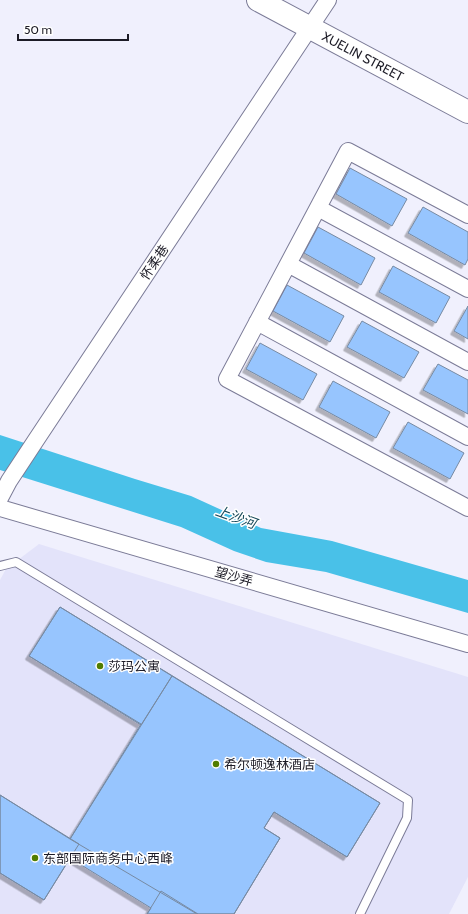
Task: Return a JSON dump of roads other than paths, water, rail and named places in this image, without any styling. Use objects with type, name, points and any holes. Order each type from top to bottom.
[{"type":"main road","name":"XUELIN STREET","points":[[258,0],[468,112]]},
{"type":"street","name":"怀柔巷","points":[[0,498],[9,481],[36,440],[328,0]]},
{"type":"street","points":[[468,215],[348,150],[227,379],[468,508]]},
{"type":"street","points":[[318,208],[468,289]]},
{"type":"street","points":[[288,264],[468,362]]},
{"type":"street","points":[[257,322],[468,437]]},
{"type":"street","name":"望沙弄","points":[[0,508],[468,644]]},
{"type":"lane","points":[[0,566],[16,562],[408,800],[407,818],[360,914]]},
{"type":"water","name":"上沙河","points":[[0,435],[191,496],[261,528],[332,541],[468,580],[468,613],[326,572],[266,562],[234,551],[181,527],[0,470]]},
{"type":"place","name":"莎玛公寓","points":[[100,666]]},
{"type":"place","name":"希尔顿逸林酒店","points":[[216,764]]},
{"type":"place","name":"东部国际商务中心西峰","points":[[35,858]]}]
